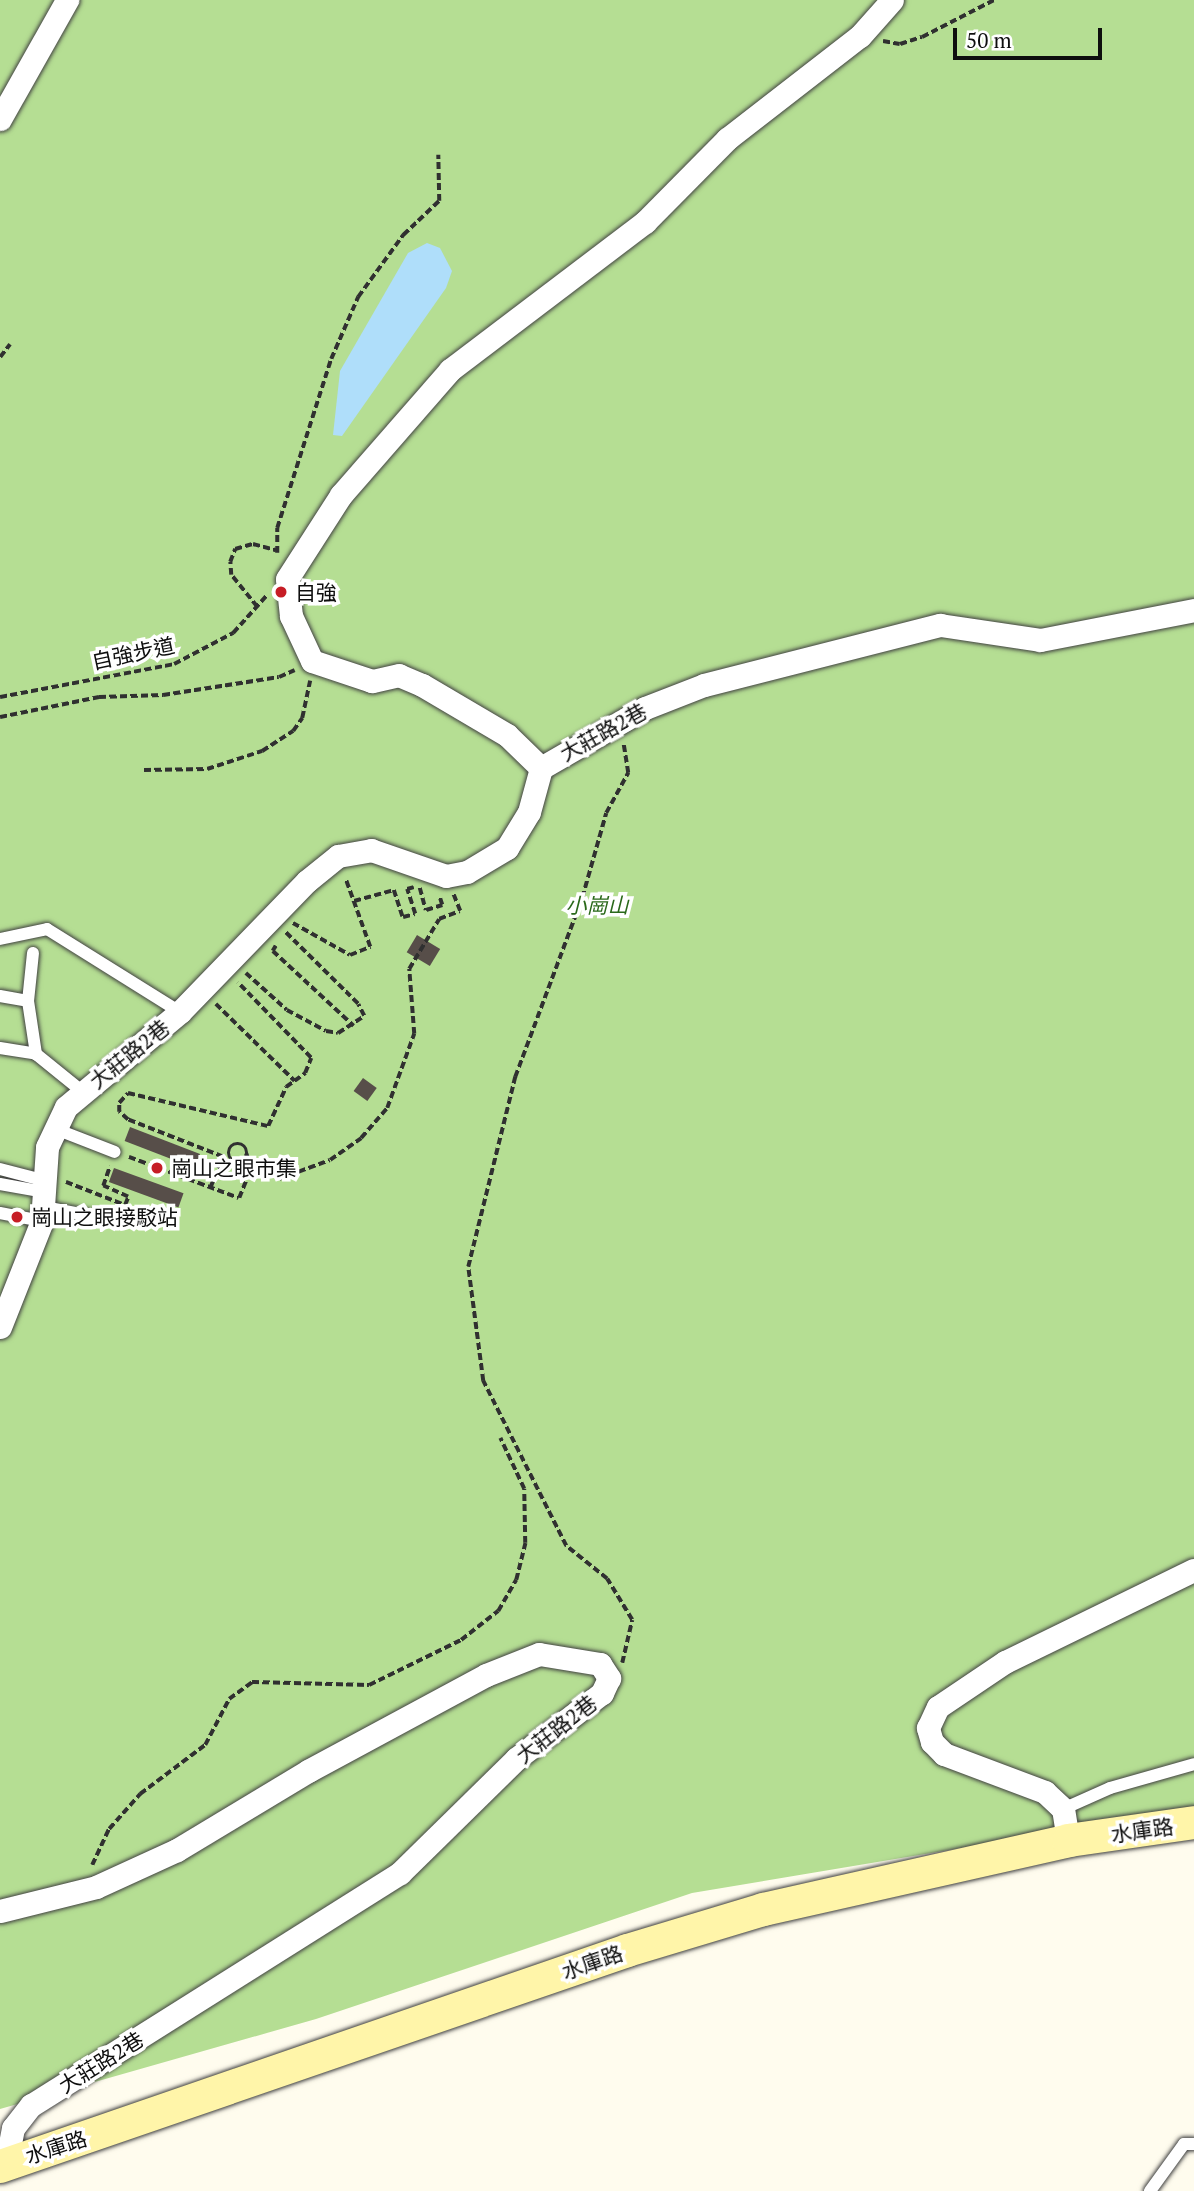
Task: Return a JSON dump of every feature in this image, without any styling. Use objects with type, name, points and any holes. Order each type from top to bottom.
[{"type":"street","points":[[0,119],[67,0]]},
{"type":"street","points":[[541,768],[507,735],[422,685],[399,675],[372,681],[312,661],[291,617],[287,579],[341,495],[450,370],[496,330],[582,274],[727,139],[860,36],[891,0]]},
{"type":"street","name":"大莊路2巷","points":[[53,1128],[83,1092],[180,1012],[264,929],[307,881],[338,856],[371,850],[446,876],[467,872],[507,848],[528,812],[541,768],[620,722],[704,685],[835,656],[916,629],[940,625],[1040,640],[1192,607]]},
{"type":"street","points":[[0,1326],[45,1195],[53,1128]]},
{"type":"street","points":[[1065,1825],[1045,1792],[944,1754],[928,1728],[938,1707],[1005,1662],[1194,1570]]},
{"type":"street","name":"大莊路2巷","points":[[0,1911],[96,1887],[177,1850],[308,1771],[486,1675],[539,1654],[600,1664],[609,1678],[602,1693],[516,1759],[400,1873],[31,2105],[13,2128],[3,2165]]},
{"type":"street","name":"水庫路","points":[[3,2165],[186,2106],[627,1950],[763,1909],[1065,1825],[1194,1822]]},
{"type":"lane","points":[[0,939],[47,929],[180,1012]]},
{"type":"lane","points":[[33,953],[28,1002],[36,1054]]},
{"type":"lane","points":[[0,996],[28,1002]]},
{"type":"lane","points":[[0,1048],[36,1054],[83,1092]]},
{"type":"lane","points":[[53,1128],[115,1152]]},
{"type":"lane","points":[[0,1169],[45,1195],[97,1217]]},
{"type":"lane","points":[[0,1184],[45,1195]]},
{"type":"lane","points":[[0,1213],[45,1195]]},
{"type":"lane","points":[[1065,1825],[1110,1788],[1194,1764]]},
{"type":"lane","points":[[1150,2191],[1184,2144],[1194,2144]]},
{"type":"path","points":[[860,36],[900,44],[994,0]]},
{"type":"path","points":[[287,579],[276,550],[277,528],[331,359],[358,297],[403,235],[439,201],[438,155]]},
{"type":"path","points":[[0,357],[10,344]]},
{"type":"path","points":[[257,607],[230,575],[230,562],[235,549],[254,544],[276,550]]},
{"type":"path","name":"自強步道","points":[[0,697],[174,664],[233,633],[287,579]]},
{"type":"path","points":[[0,717],[99,697],[163,695],[279,677],[312,661]]},
{"type":"path","points":[[144,770],[207,769],[283,738],[302,718],[312,661]]},
{"type":"path","points":[[609,1678],[627,1656],[632,1620],[607,1579],[566,1546],[483,1381],[468,1267],[515,1077],[582,898],[606,813],[628,772],[620,722]]},
{"type":"path","points":[[236,969],[287,1010],[326,1031],[354,1026],[364,1016],[358,1004],[284,931],[294,923],[350,955],[370,947],[338,856]]},
{"type":"path","points":[[45,1195],[125,1205],[128,1197],[103,1186],[115,1152],[239,1198],[251,1169],[246,1154],[242,1146],[230,1148],[230,1158],[239,1162],[271,1171],[285,1178],[350,1147],[387,1108],[414,1034],[409,968],[439,919],[460,911],[452,889],[439,893],[442,905],[426,910],[419,886],[407,889],[415,914],[403,917],[394,890],[354,901]]},
{"type":"path","points":[[264,929],[278,942],[273,951],[354,1026]]},
{"type":"path","points":[[211,1188],[223,1157],[128,1120],[119,1112],[123,1096],[128,1093],[268,1126],[286,1087],[295,1080],[311,1058],[233,978]]},
{"type":"path","points":[[202,991],[295,1080]]},
{"type":"path","points":[[239,1162],[246,1154]]},
{"type":"path","points":[[96,1887],[92,1863],[109,1829],[141,1794],[205,1745],[229,1699],[252,1682],[369,1685],[461,1640],[498,1611],[516,1580],[525,1543],[524,1489],[500,1438]]},
{"type":"green space","name":"小崗山","points":[[0,0],[1194,0],[1194,1809],[692,1893],[316,2019],[0,2109]]},
{"type":"water","points":[[427,243],[440,248],[452,271],[446,288],[342,436],[333,435],[340,371],[408,253]]},
{"type":"building","points":[[417,935],[440,949],[430,966],[407,952]]},
{"type":"building","points":[[363,1078],[377,1088],[367,1101],[354,1091]]},
{"type":"building","points":[[130,1127],[200,1154],[195,1168],[125,1141]]},
{"type":"building","points":[[114,1168],[184,1193],[178,1207],[109,1182]]},
{"type":"place","name":"自強","points":[[281,592]]},
{"type":"place","name":"崗山之眼市集","points":[[157,1168]]},
{"type":"place","name":"崗山之眼接駁站","points":[[17,1217]]}]
